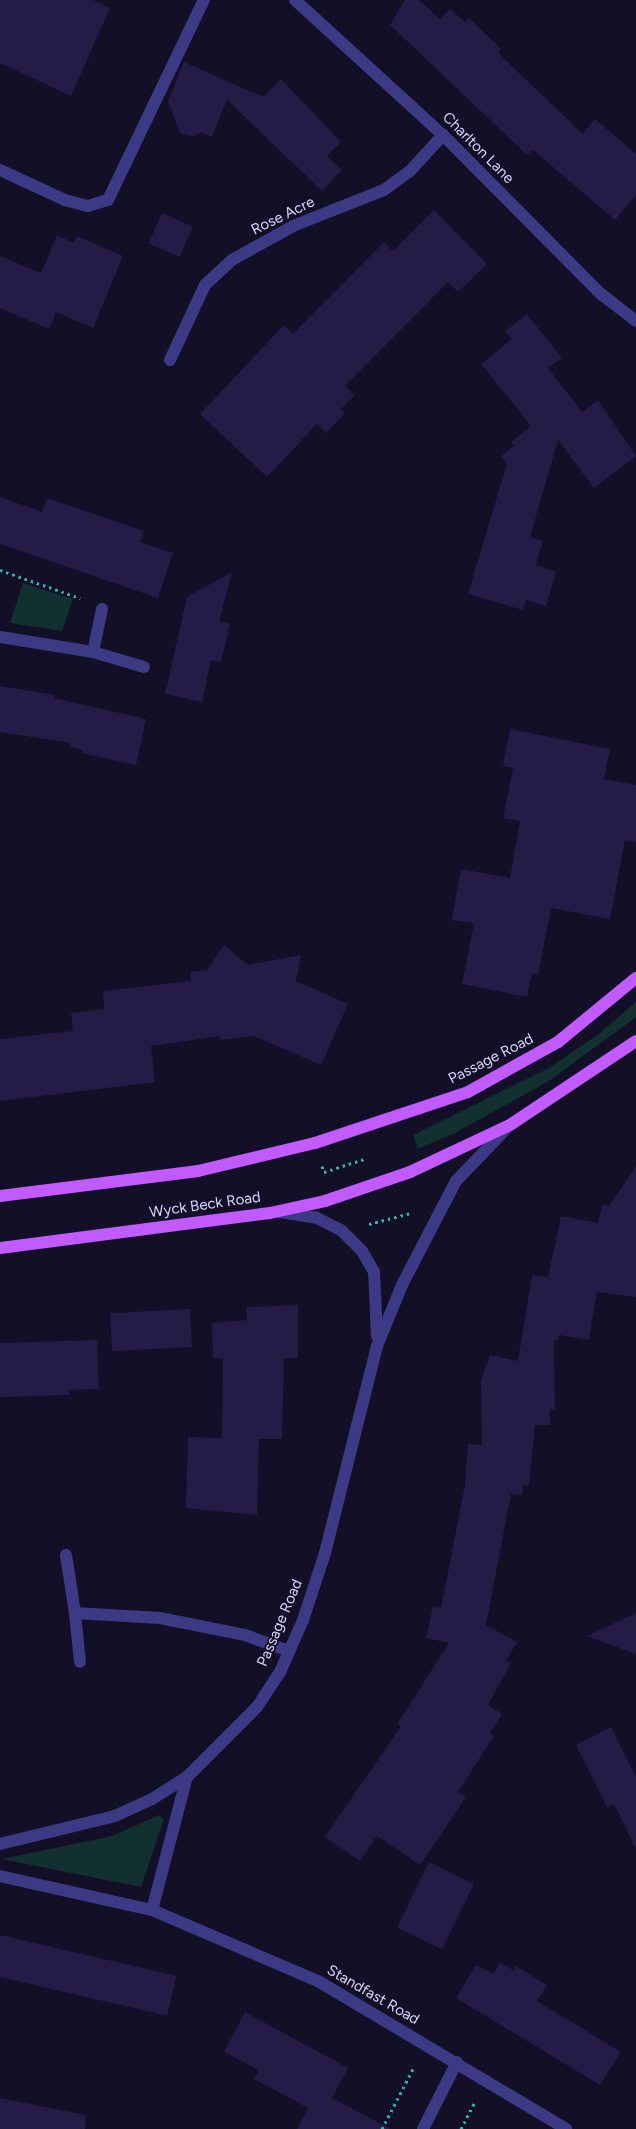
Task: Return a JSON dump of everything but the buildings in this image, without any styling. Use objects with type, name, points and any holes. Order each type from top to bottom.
[{"type":"main road","name":"Passage Road","points":[[0,1196],[198,1171],[315,1144],[468,1092],[558,1042],[636,978]]},
{"type":"main road","name":"Passage Road","points":[[410,1172],[510,1125],[636,1041]]},
{"type":"main road","name":"Wyck Beck Road","points":[[0,1248],[270,1212],[325,1201],[410,1172]]},
{"type":"street","points":[[0,170],[65,200],[88,206],[108,200],[204,0]]},
{"type":"street","name":"Charlton Lane","points":[[295,0],[443,135],[601,294],[636,321]]},
{"type":"street","name":"Rose Acre","points":[[170,360],[205,285],[232,260],[293,226],[384,190],[410,171],[443,135]]},
{"type":"street","points":[[93,652],[102,609]]},
{"type":"street","points":[[0,637],[93,652],[144,667]]},
{"type":"street","name":"Passage Road","points":[[0,1844],[115,1816],[187,1777],[256,1706],[289,1652],[325,1553],[377,1346],[441,1205],[484,1148],[510,1125]]},
{"type":"street","name":"Passage Road","points":[[270,1212],[317,1218],[342,1231],[362,1251],[374,1272],[378,1302],[377,1346]]},
{"type":"street","points":[[66,1555],[80,1662]]},
{"type":"street","points":[[75,1613],[160,1618],[245,1635],[289,1652]]},
{"type":"street","points":[[0,1876],[152,1910],[187,1777]]},
{"type":"street","name":"Standfast Road","points":[[152,1910],[318,1981],[457,2062],[566,2129]]},
{"type":"street","points":[[423,2129],[457,2062]]},
{"type":"path","points":[[0,570],[103,606],[102,609]]},
{"type":"path","points":[[342,1231],[441,1205]]},
{"type":"path","points":[[382,2129],[426,2044]]},
{"type":"green space","points":[[23,583],[73,599],[62,631],[10,623]]},
{"type":"green space","points":[[636,1002],[636,1017],[549,1081],[455,1133],[418,1149],[413,1135],[549,1068],[600,1033]]},
{"type":"green space","points":[[159,1815],[164,1819],[141,1887],[2,1859],[112,1836]]}]
